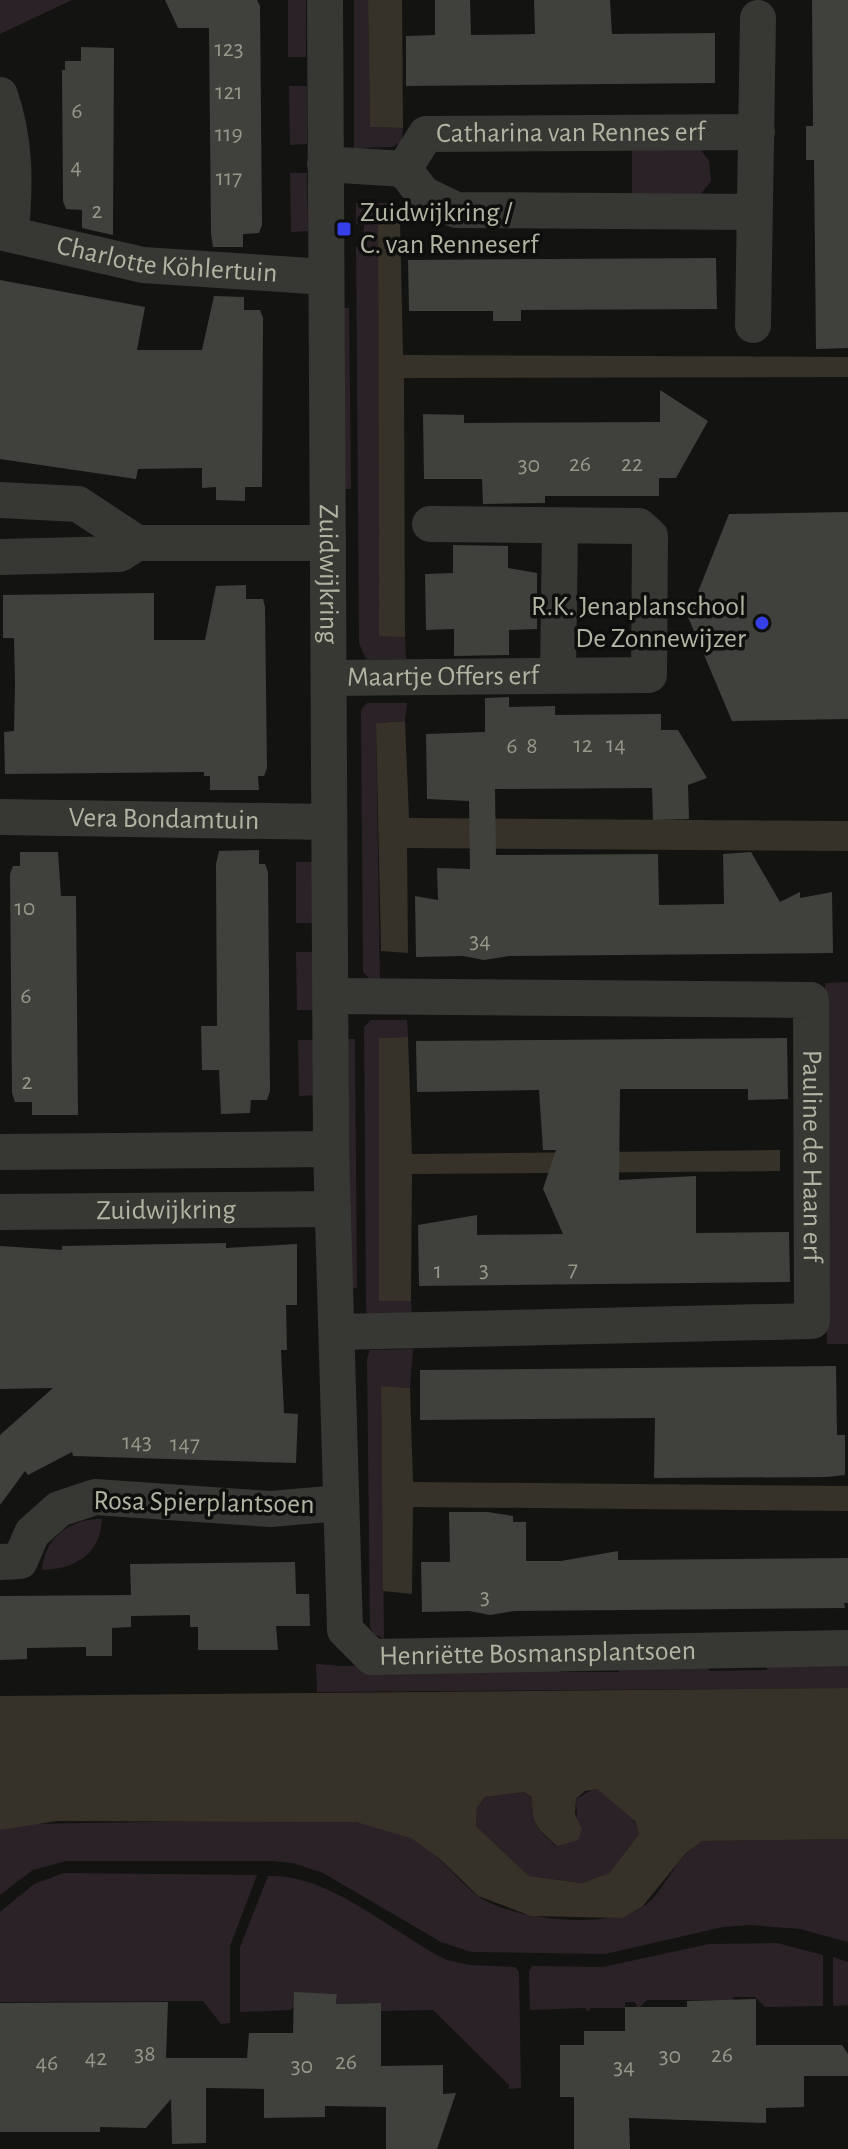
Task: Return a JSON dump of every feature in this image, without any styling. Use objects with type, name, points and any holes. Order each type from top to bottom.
[{"type":"street","name":"Zuidwijkring","points":[[325,0],[331,1149],[339,1332]]},
{"type":"street","points":[[753,325],[758,18]]},
{"type":"street","name":"Charlotte Köhlertuin","points":[[0,95],[11,127],[16,171],[5,232],[143,265],[326,277]]},
{"type":"street","name":"Catharina van Rennes erf","points":[[404,169],[426,134],[757,132]]},
{"type":"street","name":"Catharina van Rennes erf","points":[[325,164],[404,169],[423,194],[456,210],[754,212]]},
{"type":"street","points":[[0,500],[78,504],[137,543]]},
{"type":"street","name":"Maartje Offers erf","points":[[329,678],[649,675],[650,536],[639,526],[560,528],[430,524]]},
{"type":"street","name":"Maartje Offers erf","points":[[558,674],[560,528]]},
{"type":"street","points":[[0,557],[120,554],[137,543],[328,543]]},
{"type":"street","name":"Vera Bondamtuin","points":[[0,817],[329,822]]},
{"type":"street","name":"Pauline de Haan erf","points":[[331,996],[811,1000],[812,1321],[339,1332]]},
{"type":"street","points":[[0,1152],[331,1149]]},
{"type":"street","name":"Zuidwijkring","points":[[0,1212],[333,1209]]},
{"type":"street","name":"Henriëtte Bosmansplantsoen","points":[[339,1332],[340,1503],[345,1630],[372,1657],[848,1648]]},
{"type":"street","name":"Rosa Spierplantsoen","points":[[0,1562],[20,1561],[32,1533],[59,1509],[95,1497],[271,1509],[340,1503]]},
{"type":"shaded area","points":[[0,0],[72,0],[0,34]]},
{"type":"shaded area","points":[[288,0],[306,0],[306,57],[288,57]]},
{"type":"shaded area","points":[[354,0],[368,0],[370,127],[403,128],[402,142],[392,147],[354,148]]},
{"type":"shaded area","points":[[368,0],[402,0],[403,128],[370,127]]},
{"type":"shaded area","points":[[289,86],[307,86],[307,144],[290,145]]},
{"type":"shaded area","points":[[632,149],[701,150],[709,161],[711,181],[700,195],[632,197]]},
{"type":"shaded area","points":[[290,173],[307,173],[308,231],[291,232]]},
{"type":"shaded area","points":[[356,203],[388,203],[401,213],[400,217],[378,219],[379,635],[405,637],[406,659],[366,659],[359,643],[356,247],[363,247],[364,225],[356,224]]},
{"type":"shaded area","points":[[400,217],[403,355],[848,357],[848,377],[404,378],[405,637],[379,636],[378,218]]},
{"type":"shaded area","points":[[338,308],[349,308],[351,489],[340,489]]},
{"type":"shaded area","points":[[367,703],[407,703],[405,721],[376,723],[380,981],[372,981],[363,972],[361,710]]},
{"type":"shaded area","points":[[405,721],[409,818],[848,821],[848,851],[407,848],[408,953],[381,951],[376,723]]},
{"type":"shaded area","points":[[296,862],[314,862],[314,923],[296,923]]},
{"type":"shaded area","points":[[296,952],[315,952],[316,1010],[297,1010]]},
{"type":"shaded area","points":[[848,982],[848,1344],[827,1344],[825,983]]},
{"type":"shaded area","points":[[371,1020],[407,1020],[408,1037],[379,1038],[379,1300],[411,1301],[412,1318],[368,1319],[366,1310],[364,1027]]},
{"type":"shaded area","points":[[408,1037],[412,1154],[780,1150],[780,1171],[412,1174],[411,1301],[379,1301],[379,1038]]},
{"type":"shaded area","points":[[346,1039],[355,1039],[357,1288],[349,1288]]},
{"type":"shaded area","points":[[298,1040],[315,1040],[316,1095],[299,1096]]},
{"type":"shaded area","points":[[413,1349],[410,1388],[381,1387],[384,1639],[373,1633],[370,1626],[367,1359],[370,1350]]},
{"type":"shaded area","points":[[381,1386],[410,1388],[413,1482],[848,1486],[848,1511],[413,1507],[412,1594],[383,1591]]},
{"type":"shaded area","points":[[102,1519],[96,1542],[84,1558],[65,1567],[42,1570],[48,1548],[61,1532],[80,1522]]},
{"type":"shaded area","points":[[848,1659],[848,1688],[317,1692],[316,1664],[559,1662],[560,1672],[619,1672],[619,1661],[707,1660],[709,1671],[767,1670],[767,1660]]},
{"type":"shaded area","points":[[848,1688],[848,1839],[702,1841],[686,1853],[642,1907],[622,1918],[531,1916],[478,1896],[439,1858],[411,1838],[356,1822],[57,1821],[0,1830],[0,1696]],"holes":[[[597,1789],[635,1821],[639,1834],[609,1873],[582,1883],[529,1876],[476,1826],[477,1808],[485,1797],[524,1792],[532,1797],[537,1825],[557,1846],[578,1840],[582,1829],[575,1814],[576,1799],[585,1791]]]},
{"type":"shaded area","points":[[595,1788],[622,1806],[634,1820],[639,1834],[609,1873],[582,1883],[529,1876],[476,1826],[477,1808],[485,1797],[524,1792],[532,1797],[536,1825],[556,1846],[578,1838],[576,1799]]},
{"type":"shaded area","points":[[328,1819],[371,1825],[411,1838],[430,1850],[481,1898],[496,1906],[537,1916],[584,1920],[625,1915],[641,1908],[657,1894],[684,1856],[702,1841],[848,1839],[848,1942],[800,1929],[751,1925],[723,1927],[605,1954],[471,1952],[441,1942],[323,1873],[293,1863],[271,1861],[66,1861],[33,1870],[0,1895],[0,1830],[23,1824]]},
{"type":"shaded area","points":[[64,1873],[257,1875],[230,1946],[230,2023],[221,2024],[203,2001],[0,2002],[0,1912],[34,1884]]},
{"type":"shaded area","points":[[268,1876],[314,1884],[337,1894],[447,1960],[470,1965],[515,1967],[519,1972],[521,2088],[509,2089],[509,2085],[433,2010],[381,2011],[380,2003],[336,2004],[337,1994],[327,1993],[290,2010],[240,2012],[240,1947]]},
{"type":"shaded area","points":[[777,1943],[823,1955],[823,2006],[765,2007],[755,1997],[733,1997],[733,2000],[647,2000],[638,2009],[635,2002],[625,2002],[625,2008],[591,2008],[587,2012],[586,2008],[530,2010],[529,1972],[532,1966],[603,1967],[709,1944]]},
{"type":"shaded area","points":[[833,1957],[848,1962],[848,2005],[833,2006]]},
{"type":"building","points":[[165,0],[257,0],[260,6],[262,225],[259,233],[243,234],[243,247],[213,247],[209,28],[178,28]]},
{"type":"building","points":[[435,0],[470,0],[471,35],[535,34],[534,0],[610,0],[612,34],[715,33],[715,83],[406,86],[406,36],[435,35]]},
{"type":"building","points":[[812,0],[848,0],[848,348],[816,349],[814,160],[806,160],[806,126],[813,126]]},
{"type":"building","points":[[81,47],[114,48],[113,235],[82,228],[82,210],[66,209],[63,201],[62,70],[65,70],[65,61],[81,61]]},
{"type":"building","points":[[716,258],[717,309],[521,310],[521,321],[493,321],[493,311],[409,311],[408,260]]},
{"type":"building","points":[[0,280],[145,307],[137,350],[202,350],[214,296],[244,297],[244,310],[260,310],[263,318],[262,487],[245,487],[245,501],[216,500],[216,487],[202,488],[202,468],[138,469],[136,479],[0,459]]},
{"type":"building","points":[[660,390],[708,421],[676,478],[659,478],[659,496],[545,496],[545,503],[483,504],[482,479],[424,479],[423,414],[464,415],[464,423],[660,422]]},
{"type":"building","points":[[848,512],[848,719],[732,721],[688,617],[729,514]]},
{"type":"building","points":[[453,545],[508,546],[508,568],[537,573],[537,629],[509,630],[509,655],[454,656],[454,629],[426,630],[425,574],[453,573]]},
{"type":"building","points":[[246,585],[246,599],[263,599],[265,607],[267,768],[264,776],[258,776],[259,790],[210,790],[210,776],[204,776],[204,772],[5,774],[4,732],[14,731],[15,684],[14,638],[3,638],[3,595],[154,593],[154,640],[205,640],[216,586]]},
{"type":"building","points":[[509,697],[509,707],[555,706],[555,715],[661,714],[661,730],[678,730],[707,778],[688,785],[689,819],[653,820],[652,788],[495,789],[496,855],[658,854],[659,905],[724,904],[723,854],[751,852],[780,902],[800,892],[800,898],[832,892],[833,953],[509,956],[484,960],[463,956],[416,957],[415,896],[438,900],[437,868],[470,869],[469,801],[427,799],[426,734],[485,732],[485,698]]},
{"type":"building","points":[[259,850],[259,864],[265,864],[268,872],[270,1091],[267,1100],[251,1100],[250,1113],[221,1114],[219,1070],[202,1070],[201,1026],[217,1026],[216,864],[219,851]]},
{"type":"building","points":[[20,852],[58,852],[61,896],[76,896],[78,1115],[32,1115],[32,1102],[15,1102],[12,1093],[10,874],[13,866],[20,866]]},
{"type":"building","points":[[787,1038],[788,1099],[748,1100],[748,1089],[620,1089],[619,1180],[696,1176],[696,1233],[789,1232],[790,1282],[419,1286],[418,1225],[477,1215],[477,1235],[563,1234],[543,1189],[556,1150],[543,1150],[539,1090],[417,1092],[416,1041]]},
{"type":"building","points":[[226,1243],[226,1248],[297,1244],[297,1305],[286,1305],[287,1350],[281,1350],[284,1413],[298,1414],[296,1463],[73,1456],[72,1452],[28,1475],[25,1471],[0,1505],[0,1435],[53,1388],[0,1389],[0,1246],[62,1250],[62,1246]]},
{"type":"building","points":[[836,1366],[837,1435],[845,1435],[845,1475],[654,1478],[655,1418],[420,1420],[420,1370]]},
{"type":"building","points":[[449,1512],[488,1512],[513,1516],[513,1522],[526,1522],[526,1561],[561,1561],[618,1551],[618,1560],[848,1558],[848,1603],[844,1603],[845,1608],[515,1611],[490,1615],[469,1611],[422,1612],[421,1562],[450,1562]]},
{"type":"building","points":[[295,1562],[296,1594],[309,1594],[310,1626],[276,1626],[278,1650],[198,1650],[198,1627],[190,1627],[190,1615],[131,1616],[131,1627],[112,1628],[112,1656],[86,1656],[86,1647],[27,1648],[27,1659],[0,1660],[0,1596],[131,1595],[130,1564]]},
{"type":"building","points":[[294,1992],[337,1994],[336,2004],[381,2003],[381,2066],[443,2065],[443,2094],[456,2093],[437,2149],[386,2149],[386,2107],[325,2106],[325,2117],[264,2118],[264,2089],[206,2088],[206,2143],[172,2144],[171,2099],[146,2128],[100,2127],[100,2132],[0,2132],[0,2003],[168,2002],[166,2058],[247,2058],[249,2033],[293,2033]]},
{"type":"building","points":[[756,1999],[756,2045],[842,2045],[848,2054],[848,2076],[804,2076],[804,2107],[766,2108],[766,2123],[629,2118],[630,2149],[574,2149],[574,2097],[560,2097],[560,2045],[584,2045],[584,2031],[625,2031],[625,2007],[687,2007],[687,2001]]},
{"type":"place","name":"Zuidwijkring / C. van Renneserf","points":[[344,229]]},
{"type":"place","name":"R.K. Jenaplanschool De Zonnewijzer","points":[[762,623]]}]
